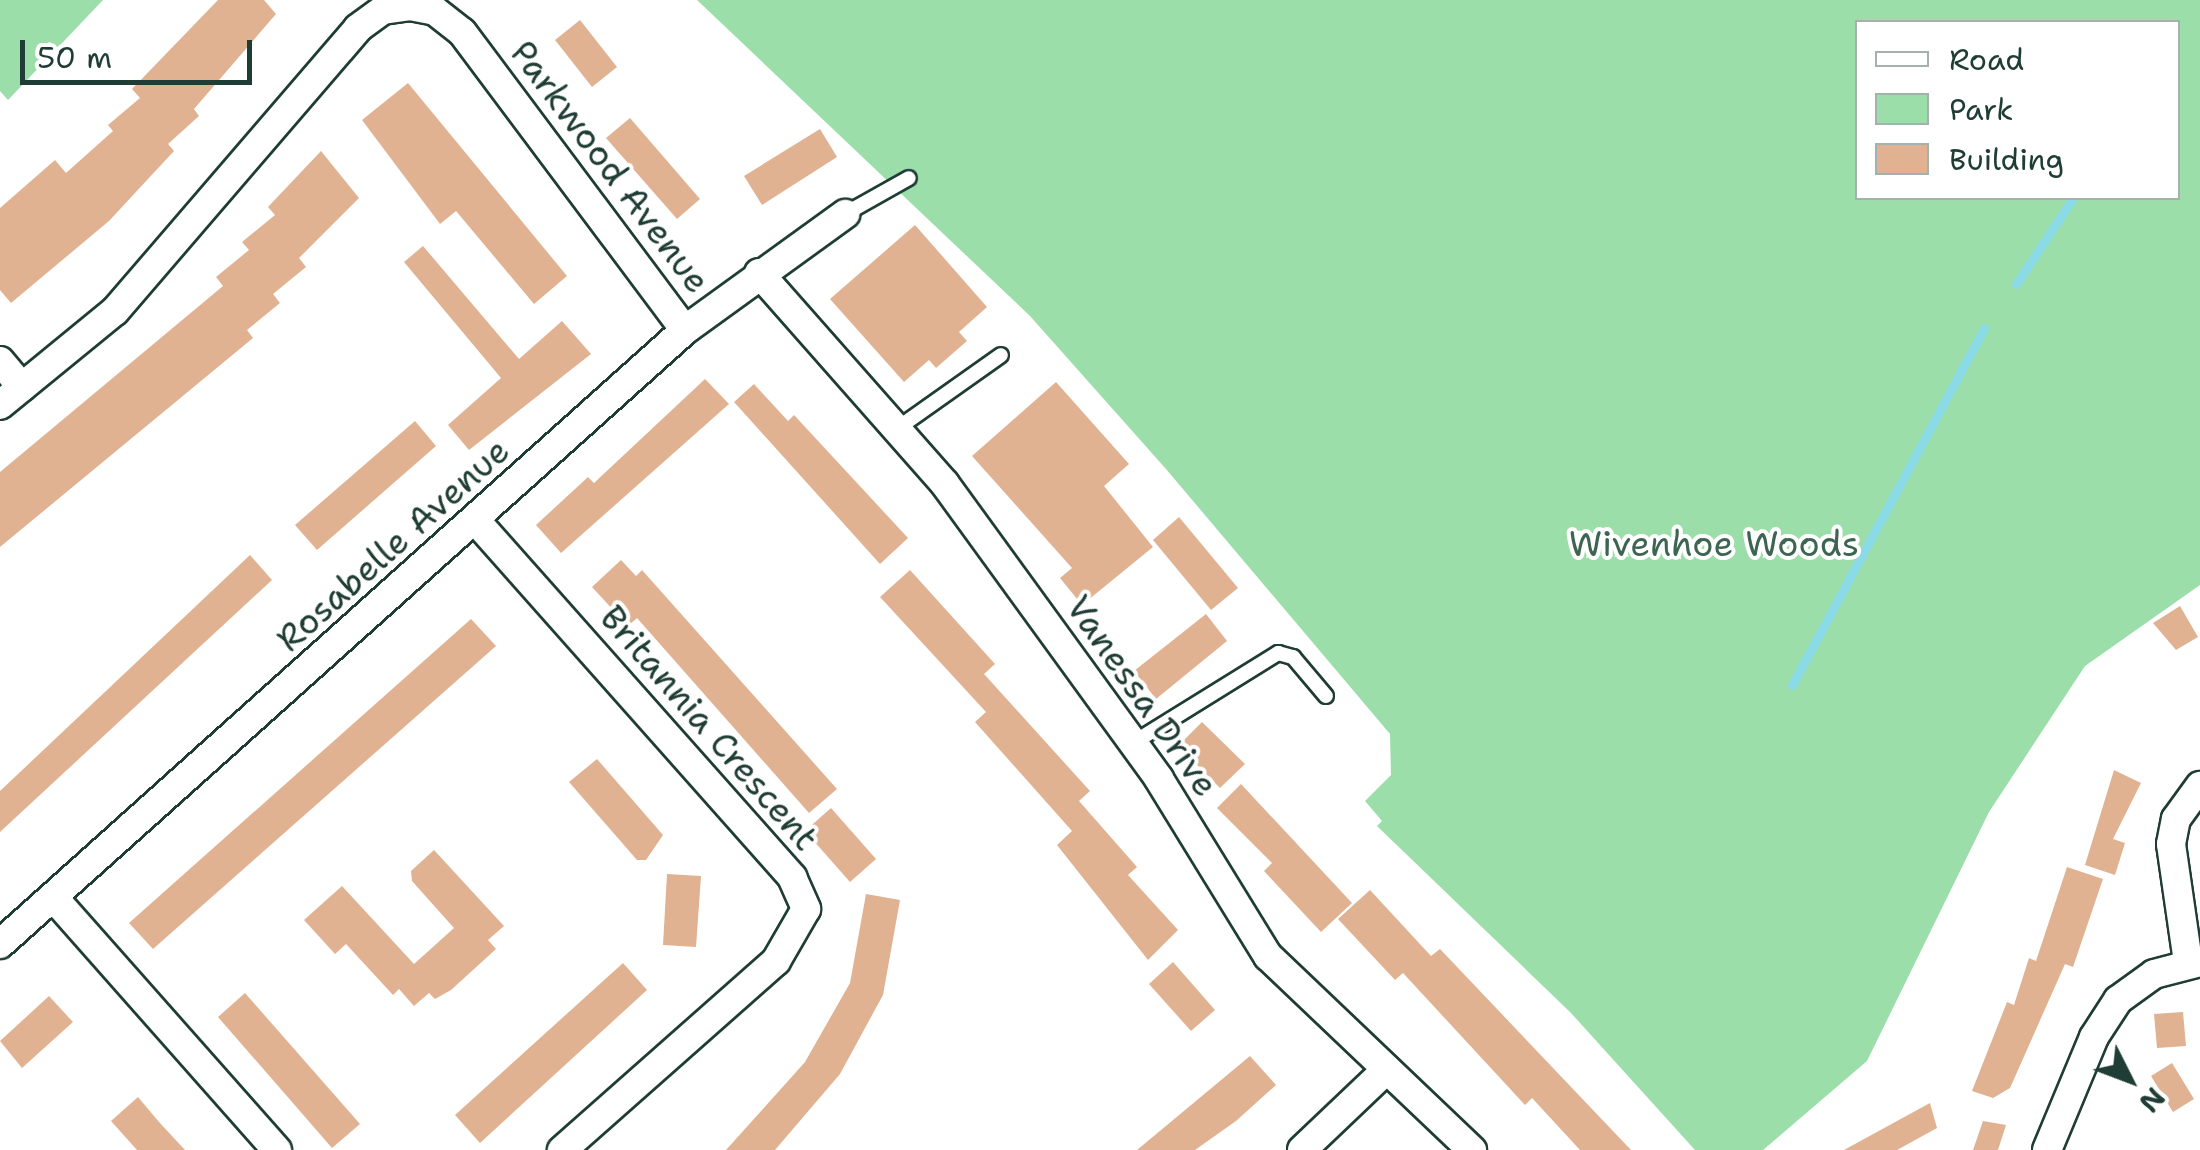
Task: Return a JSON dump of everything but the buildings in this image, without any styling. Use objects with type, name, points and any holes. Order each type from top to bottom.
[{"type":"street","name":"Parkwood Avenue","points":[[11,396],[115,311],[196,225],[358,28],[383,10],[410,6],[435,11],[462,32],[685,330]]},
{"type":"street","name":"Rosabelle Avenue","points":[[0,944],[477,522],[685,330],[845,214]]},
{"type":"street","name":"Vanessa Drive","points":[[759,273],[898,428],[1133,742],[1268,956],[1472,1150]]},
{"type":"street","points":[[0,362],[11,396]]},
{"type":"street","name":"Britannia Crescent","points":[[477,522],[792,877],[806,909],[776,961],[562,1150]]},
{"type":"street","points":[[2047,1150],[2094,1037],[2118,1000],[2194,962],[2171,844],[2176,819],[2200,786]]},
{"type":"street","points":[[53,897],[277,1150]]},
{"type":"street","points":[[1302,1150],[1386,1070]]},
{"type":"lane","points":[[845,214],[909,178]]},
{"type":"lane","points":[[898,428],[1001,355]]},
{"type":"lane","points":[[1133,742],[1278,653],[1293,658],[1326,696]]},
{"type":"green space","points":[[0,0],[103,0],[8,100],[0,91]]},
{"type":"green space","name":"Wivenhoe Woods","points":[[697,0],[2200,0],[2200,585],[2085,666],[1989,812],[1867,1061],[1763,1150],[1695,1150],[1571,1013],[1377,826],[1382,821],[1365,801],[1391,775],[1390,734],[1166,469],[1030,316]]},
{"type":"waterway","points":[[2016,284],[2072,200]]},
{"type":"waterway","points":[[1792,685],[1984,328]]}]
